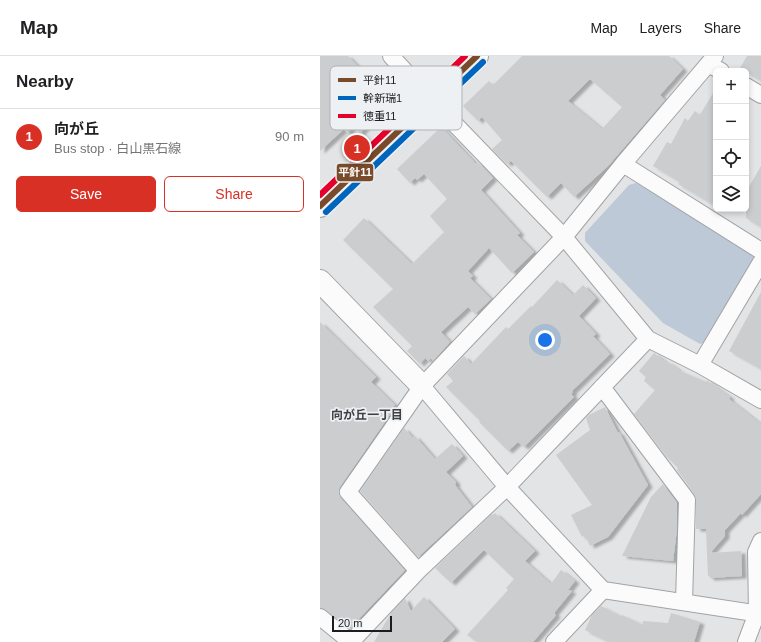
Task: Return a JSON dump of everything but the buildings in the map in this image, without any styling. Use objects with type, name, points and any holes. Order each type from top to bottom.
[{"type":"street","points":[[391,56],[401,66]]},
{"type":"street","points":[[462,70],[477,56]]},
{"type":"street","points":[[418,571],[348,492],[422,386],[564,238],[623,164],[715,64]]},
{"type":"street","points":[[749,88],[761,95]]},
{"type":"street","points":[[320,206],[400,130]]},
{"type":"street","points":[[460,130],[564,238],[648,339],[700,365],[761,400]]},
{"type":"street","points":[[623,164],[761,251]]},
{"type":"street","points":[[700,365],[761,262]]},
{"type":"street","points":[[320,281],[422,386],[507,487],[603,590],[759,613]]},
{"type":"street","points":[[320,617],[351,642],[418,571],[507,487],[648,339]]},
{"type":"street","points":[[602,387],[687,500],[684,602]]},
{"type":"street","points":[[746,642],[759,613],[756,552],[761,541]]},
{"type":"street","points":[[554,642],[603,590]]},
{"type":"shaded area","points":[[636,183],[753,253],[755,263],[708,341],[700,344],[663,323],[585,241],[585,233],[629,185]]},
{"type":"transit line","name":"徳重11","points":[[455,66],[465,56]]},
{"type":"transit line","name":"平針11","points":[[462,70],[477,56]]},
{"type":"transit line","name":"幹新瑞1","points":[[462,82],[483,62]]},
{"type":"transit line","name":"徳重11","points":[[320,195],[388,130]]},
{"type":"transit line","name":"平針11","points":[[320,206],[400,130]]},
{"type":"transit line","name":"幹新瑞1","points":[[326,212],[412,130]]},
{"type":"place","name":"向が丘","points":[[357,148]]},
{"type":"district","name":"向が丘一丁目","points":[[367,415]]}]
